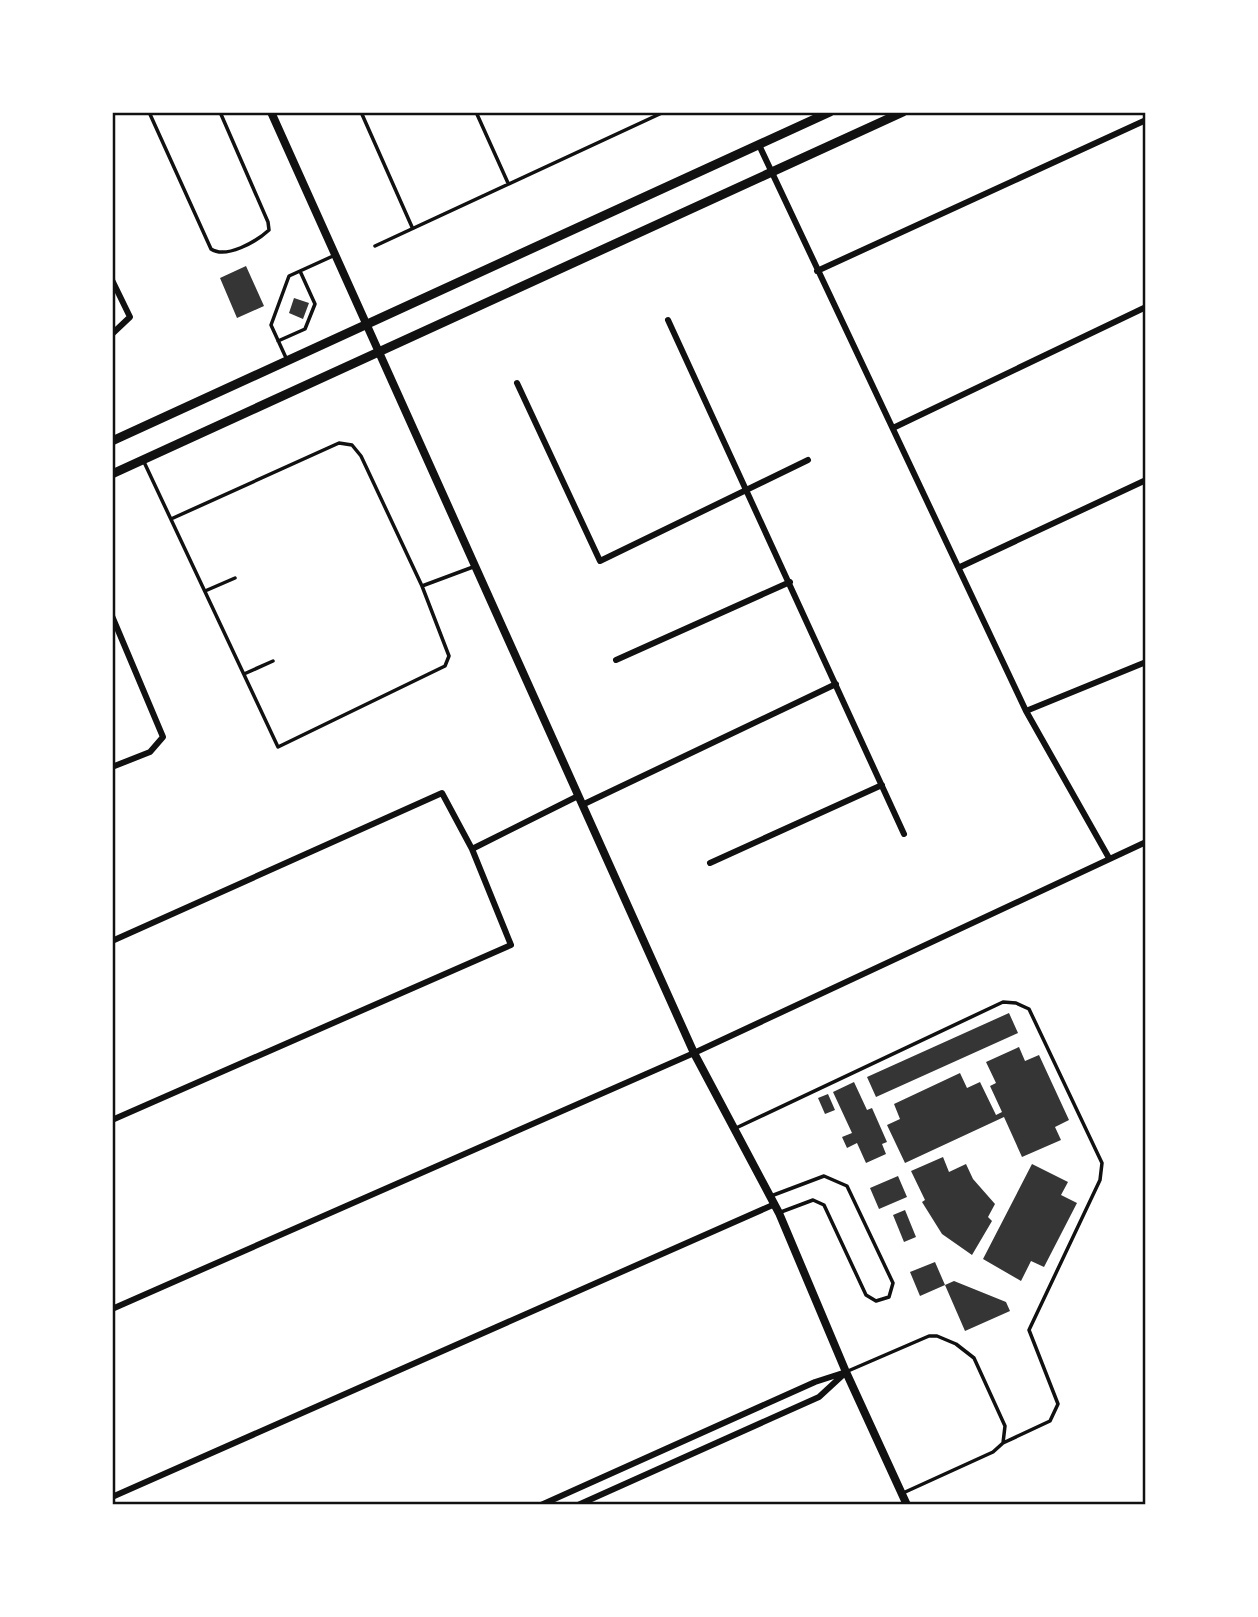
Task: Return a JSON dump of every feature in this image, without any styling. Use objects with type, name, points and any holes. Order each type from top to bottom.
[{"type":"main road","points":[[112,441],[366,327],[830,112]]},
{"type":"main road","points":[[112,474],[903,112]]},
{"type":"street","points":[[271,112],[473,567],[694,1053],[773,1200],[846,1372],[907,1505]]},
{"type":"street","points":[[817,271],[1146,120]]},
{"type":"street","points":[[759,145],[960,566],[1026,711],[1109,858]]},
{"type":"street","points":[[112,280],[130,317],[112,334]]},
{"type":"street","points":[[893,428],[1146,307]]},
{"type":"street","points":[[667,320],[790,582],[904,835]]},
{"type":"street","points":[[517,383],[600,561],[808,460]]},
{"type":"street","points":[[960,566],[1146,480]]},
{"type":"street","points":[[615,660],[790,582]]},
{"type":"street","points":[[112,616],[163,737],[150,752],[112,767]]},
{"type":"street","points":[[1026,711],[1146,662]]},
{"type":"street","points":[[582,806],[836,684]]},
{"type":"street","points":[[710,863],[882,785]]},
{"type":"street","points":[[112,941],[442,793],[472,849],[511,945],[112,1120]]},
{"type":"street","points":[[472,849],[578,796]]},
{"type":"street","points":[[112,1309],[694,1053],[1146,842]]},
{"type":"street","points":[[112,1497],[773,1200]]},
{"type":"street","points":[[541,1505],[815,1382],[846,1372]]},
{"type":"street","points":[[578,1505],[820,1396],[846,1372]]},
{"type":"lane","points":[[149,112],[211,249],[217,253],[226,253],[261,237],[269,230],[268,222],[220,112]]},
{"type":"lane","points":[[361,112],[412,227]]},
{"type":"lane","points":[[476,112],[508,183]]},
{"type":"lane","points":[[375,246],[662,112]]},
{"type":"lane","points":[[288,362],[271,325],[289,276],[335,256]]},
{"type":"lane","points":[[278,341],[305,329],[315,304],[300,271]]},
{"type":"lane","points":[[143,460],[278,747],[445,666],[449,656],[422,586],[361,456],[352,445],[339,443],[171,519]]},
{"type":"lane","points":[[422,586],[473,567]]},
{"type":"lane","points":[[205,591],[235,578]]},
{"type":"lane","points":[[244,674],[272,661]]},
{"type":"lane","points":[[734,1129],[1003,1002],[1016,1003],[1029,1009],[1102,1163],[1101,1180],[1029,1330],[1058,1404],[1050,1421],[1003,1443],[982,1457],[901,1494]]},
{"type":"lane","points":[[773,1200],[824,1176],[836,1178],[847,1186],[893,1283],[890,1297],[876,1301],[866,1295],[824,1205],[813,1200],[779,1213]]},
{"type":"lane","points":[[846,1372],[929,1336],[937,1336],[956,1344],[974,1358],[1005,1426],[1003,1443]]},
{"type":"building","points":[[246,266],[264,306],[237,318],[220,278]]},
{"type":"building","points":[[294,298],[309,303],[303,319],[289,313]]},
{"type":"building","points":[[1009,1013],[1018,1033],[876,1097],[867,1077]]},
{"type":"building","points":[[1019,1047],[1025,1061],[1039,1055],[1069,1120],[1055,1127],[1061,1140],[1022,1157],[1004,1117],[905,1163],[887,1125],[900,1119],[894,1104],[960,1073],[967,1088],[980,1082],[996,1115],[1002,1112],[990,1086],[996,1083],[986,1062]]},
{"type":"building","points":[[854,1082],[867,1110],[872,1108],[887,1142],[882,1144],[886,1154],[866,1163],[857,1143],[847,1148],[842,1137],[852,1133],[833,1092]]},
{"type":"building","points":[[828,1094],[835,1110],[825,1114],[818,1098]]},
{"type":"building","points":[[943,1157],[949,1172],[966,1164],[973,1179],[995,1204],[988,1217],[992,1221],[972,1255],[942,1234],[922,1202],[925,1200],[911,1171]]},
{"type":"building","points":[[1032,1164],[1068,1182],[1061,1195],[1077,1203],[1044,1267],[1031,1261],[1021,1281],[983,1259]]},
{"type":"building","points":[[898,1176],[907,1197],[879,1209],[870,1188]]},
{"type":"building","points":[[905,1210],[916,1237],[904,1242],[893,1215]]},
{"type":"building","points":[[935,1262],[945,1285],[920,1296],[910,1272]]},
{"type":"building","points":[[954,1281],[1006,1302],[1010,1311],[965,1331],[945,1285]]}]
